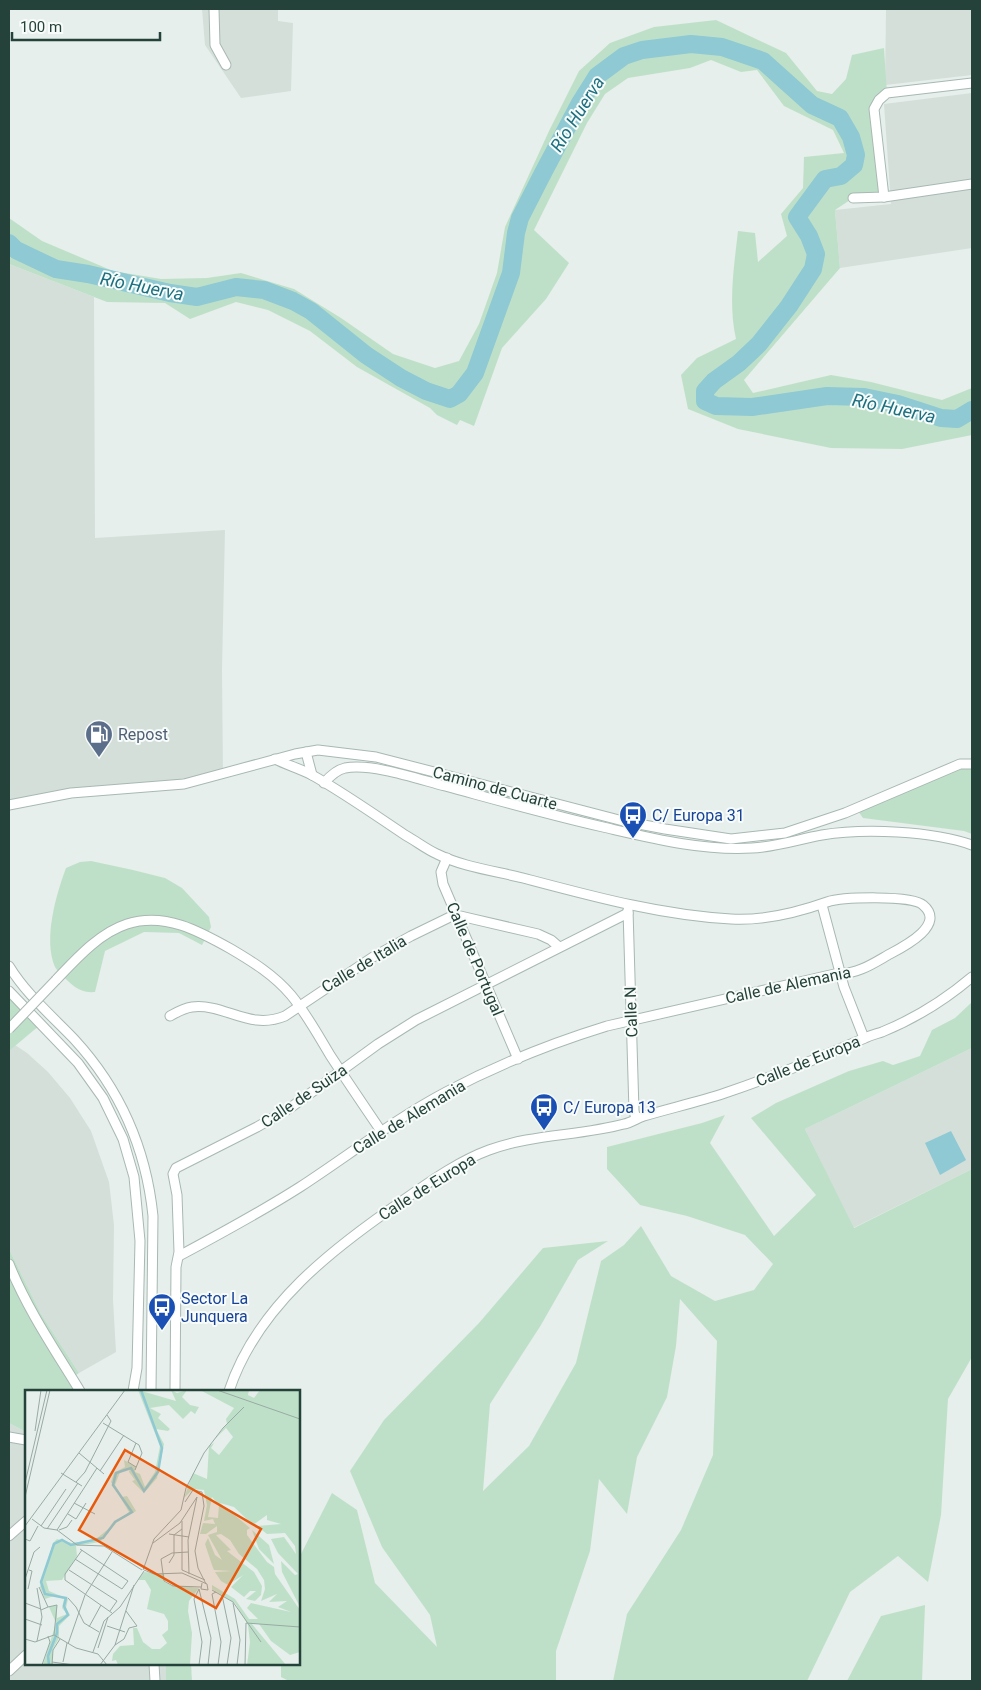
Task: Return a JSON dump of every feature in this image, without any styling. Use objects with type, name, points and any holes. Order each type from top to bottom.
[{"type":"street","points":[[214,9],[215,46],[226,65]]},
{"type":"street","points":[[884,197],[874,109],[879,100],[887,92],[972,83]]},
{"type":"street","points":[[853,198],[884,197],[972,184]]},
{"type":"street","name":"Camino de Cuarte","points":[[9,805],[72,793],[184,784],[275,759],[318,750],[376,757],[623,821],[731,839],[786,832],[845,813],[960,764],[972,764]]},
{"type":"street","points":[[306,752],[312,775]]},
{"type":"street","points":[[295,754],[300,770]]},
{"type":"street","name":"Calle de Alemania","points":[[179,1256],[260,1212],[381,1131],[445,1093],[518,1059],[582,1034],[632,1020],[840,973],[848,974],[870,964],[919,935],[928,928],[930,920],[928,910],[922,904],[897,899],[862,898],[827,902],[822,905],[765,918],[732,919],[656,910],[629,909],[434,853],[312,775],[275,759]]},
{"type":"street","points":[[324,783],[337,770],[344,768],[375,769],[406,775],[569,819],[655,838],[714,848],[754,848],[823,835],[876,832],[921,835],[972,845]]},
{"type":"street","name":"Calle de Portugal","points":[[447,858],[441,872],[441,878],[518,1059]]},
{"type":"street","points":[[822,905],[844,987],[864,1038]]},
{"type":"street","name":"Calle de Suiza","points":[[174,1390],[176,1267],[179,1256],[178,1216],[173,1174],[176,1168],[266,1122],[336,1076],[340,1071],[378,1044],[416,1020],[559,948],[629,909]]},
{"type":"street","name":"Calle N","points":[[629,909],[634,1111],[636,1120]]},
{"type":"street","points":[[456,915],[538,934],[551,940],[559,948]]},
{"type":"street","name":"Calle de Italia","points":[[170,1016],[186,1008],[201,1007],[250,1019],[269,1021],[285,1016],[373,957],[418,932],[456,915]]},
{"type":"street","points":[[9,1028],[87,950],[107,934],[125,924],[141,920],[162,920],[192,928],[257,965],[282,985],[299,1006],[381,1131]]},
{"type":"street","points":[[9,966],[34,998],[78,1044],[106,1078],[126,1114],[144,1160],[153,1216],[151,1390]]},
{"type":"street","name":"Calle de Europa","points":[[229,1390],[239,1365],[253,1339],[279,1305],[303,1280],[366,1227],[423,1187],[476,1156],[511,1143],[624,1124],[761,1080],[882,1032],[946,997],[972,977]]},
{"type":"street","points":[[9,991],[78,1063],[103,1098],[123,1139],[134,1177],[140,1241],[138,1368],[133,1390]]},
{"type":"street","points":[[9,1264],[16,1283],[79,1390]]},
{"type":"street","points":[[9,1437],[25,1440]]},
{"type":"street","points":[[9,1536],[25,1522]]},
{"type":"street","points":[[9,1670],[25,1656]]},
{"type":"street","points":[[154,1665],[155,1681]]},
{"type":"shaded area","points":[[202,9],[278,9],[278,21],[293,23],[291,91],[241,98],[205,45]]},
{"type":"shaded area","points":[[886,9],[972,9],[972,75],[885,85]]},
{"type":"shaded area","points":[[972,93],[972,248],[840,268],[835,210],[891,204],[884,104]]},
{"type":"shaded area","points":[[9,264],[94,297],[95,538],[225,530],[222,670],[223,774],[184,784],[9,805]]},
{"type":"shaded area","points":[[15,1045],[48,1072],[70,1098],[91,1131],[109,1182],[114,1225],[113,1300],[116,1352],[79,1373],[41,1314],[9,1249],[9,1051]]},
{"type":"shaded area","points":[[972,1048],[972,1169],[853,1228],[805,1129]]},
{"type":"shaded area","points":[[9,1423],[25,1431],[25,1665],[166,1665],[166,1681],[9,1681]]},
{"type":"green space","points":[[716,20],[786,53],[817,91],[832,94],[846,79],[852,55],[884,48],[887,93],[874,109],[884,197],[853,198],[835,210],[840,268],[744,380],[753,393],[831,375],[871,382],[942,400],[972,388],[972,435],[902,449],[831,448],[738,429],[688,409],[681,375],[697,358],[736,339],[732,298],[738,231],[755,233],[758,262],[787,236],[781,214],[803,188],[804,157],[844,153],[833,130],[784,106],[757,70],[741,72],[711,60],[690,68],[628,78],[605,94],[587,123],[534,230],[569,263],[546,299],[502,348],[474,426],[460,420],[457,425],[437,415],[430,408],[357,367],[310,331],[268,310],[236,302],[190,319],[165,303],[107,302],[9,264],[9,218],[42,241],[113,271],[161,279],[207,278],[241,273],[294,289],[341,318],[393,354],[435,368],[459,361],[479,324],[497,273],[505,227],[579,71],[610,43],[654,27]]},
{"type":"green space","points":[[972,764],[972,834],[964,831],[863,818],[856,808]]},
{"type":"green space","points":[[91,861],[165,878],[182,888],[209,917],[211,927],[202,945],[179,933],[144,932],[105,951],[95,992],[80,990],[74,986],[55,967],[50,944],[52,917],[66,868],[80,862]]},
{"type":"green space","points":[[9,991],[40,1025],[9,1051]]},
{"type":"green space","points":[[972,1002],[972,1048],[805,1129],[854,1228],[972,1169],[972,1357],[948,1399],[941,1515],[928,1582],[898,1556],[850,1592],[807,1681],[613,1681],[627,1614],[681,1530],[713,1455],[717,1341],[680,1299],[676,1346],[667,1397],[637,1457],[627,1514],[599,1479],[590,1551],[556,1651],[556,1681],[289,1681],[281,1677],[281,1665],[300,1665],[300,1556],[332,1493],[357,1510],[375,1583],[437,1647],[430,1615],[382,1547],[350,1471],[384,1420],[479,1323],[543,1248],[608,1241],[578,1260],[541,1325],[490,1404],[483,1491],[529,1446],[576,1363],[601,1261],[624,1245],[641,1226],[671,1276],[715,1301],[754,1290],[773,1264],[745,1235],[687,1216],[640,1205],[607,1169],[607,1147],[702,1123],[725,1115],[710,1143],[774,1236],[816,1195],[751,1118],[776,1103],[849,1071],[883,1061],[893,1065],[920,1056],[932,1030],[955,1018]]},
{"type":"green space","points":[[9,1249],[41,1314],[79,1373],[72,1378],[79,1390],[25,1390],[25,1431],[9,1423]]},
{"type":"green space","points":[[925,1605],[922,1681],[847,1681],[881,1616]]},
{"type":"green space","points":[[166,1665],[191,1665],[192,1681],[166,1681]]},
{"type":"water","points":[[951,1131],[966,1160],[940,1175],[925,1143]]},
{"type":"waterway","name":"Río Huerva","points":[[9,243],[16,250],[56,269],[88,274],[170,293],[197,297],[236,287],[264,290],[293,301],[311,311],[366,355],[401,378],[426,391],[450,399],[459,394],[475,373],[511,273],[516,233],[520,218],[580,103],[597,76],[624,56],[642,50],[691,44],[722,47],[763,61],[812,105],[840,118],[851,137],[856,155],[854,165],[841,176],[825,179],[797,217],[809,236],[816,254],[813,269],[789,306],[759,344],[739,363],[714,381],[705,391],[705,401],[716,406],[752,407],[827,396],[864,397],[898,404],[941,418],[957,419],[972,410]]},
{"type":"place","name":"Repost","points":[[99,758]]},
{"type":"place","name":"C/ Europa 31","points":[[633,839]]},
{"type":"place","name":"C/ Europa 13","points":[[544,1131]]},
{"type":"place","name":"Sector La Junquera","points":[[162,1331]]}]
